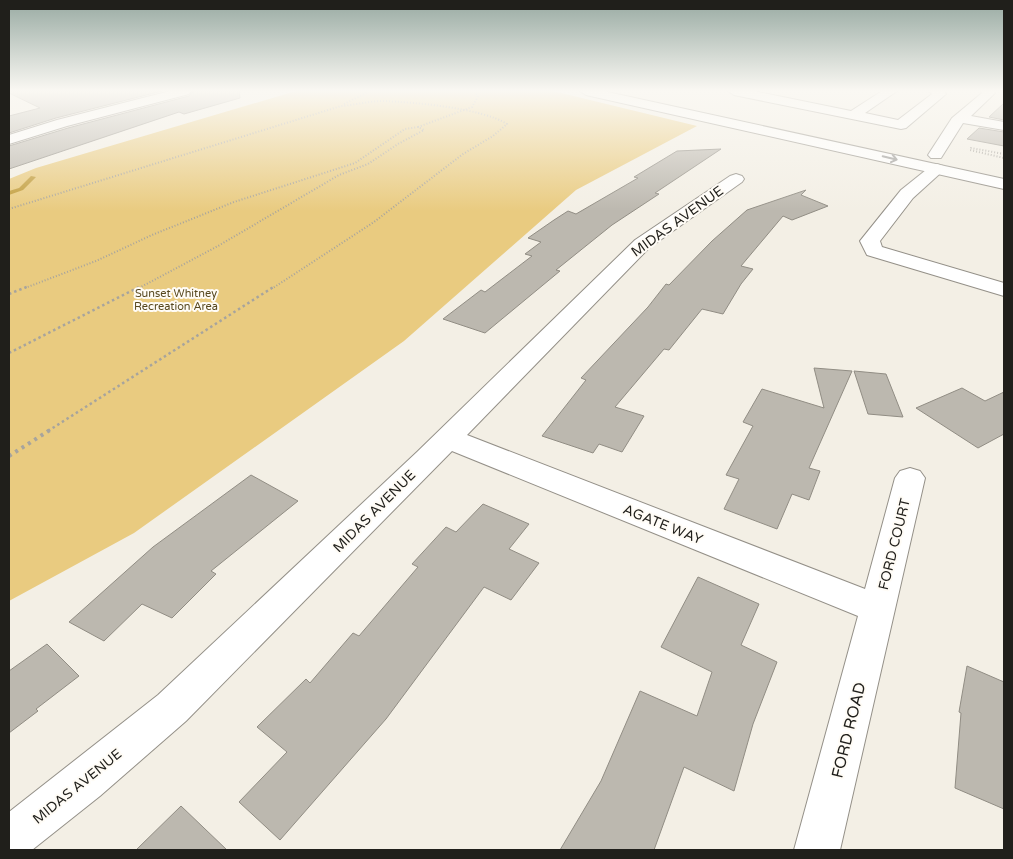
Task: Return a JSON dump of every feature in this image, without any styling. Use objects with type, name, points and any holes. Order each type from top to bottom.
[{"type":"street","points":[[19,131],[28,134]]},
{"type":"street","points":[[9,140],[39,131]]},
{"type":"street","points":[[784,131],[936,162],[1004,170]]},
{"type":"street","points":[[805,131],[936,162],[1004,184]]},
{"type":"street","points":[[954,131],[936,162],[907,194],[870,241],[874,251],[1004,290]]},
{"type":"street","name":"MIDAS AVENUE","points":[[9,840],[85,781],[172,708],[642,244],[736,179]]},
{"type":"street","name":"AGATE WAY","points":[[447,438],[878,609]]},
{"type":"street","name":"FORD COURT","points":[[878,609],[910,478]]},
{"type":"street","name":"FORD ROAD","points":[[817,850],[878,609]]},
{"type":"path","points":[[9,209],[260,131]]},
{"type":"path","points":[[9,294],[96,261],[152,235],[234,202],[355,163],[401,131]]},
{"type":"path","points":[[9,353],[58,330],[218,246],[339,175],[368,164],[422,131]]},
{"type":"path","points":[[9,456],[317,260],[374,222],[463,154],[499,131]]},
{"type":"path","points":[[1004,154],[971,148],[970,150],[1004,158]]},
{"type":"green space","name":"Sunset Whitney Recreation Area","points":[[161,131],[687,131],[576,190],[404,341],[134,533],[9,601],[9,179],[36,168]]},
{"type":"building","points":[[58,131],[122,131],[9,169],[9,146]]},
{"type":"building","points":[[976,131],[1004,132],[1004,146],[967,139]]},
{"type":"building","points":[[721,149],[655,193],[659,194],[612,225],[556,270],[560,271],[485,333],[443,319],[481,290],[485,292],[532,256],[525,254],[541,242],[528,238],[568,211],[576,214],[638,178],[634,177],[677,151]]},
{"type":"building","points":[[806,190],[801,195],[828,206],[792,220],[783,216],[741,266],[753,269],[741,284],[723,314],[702,309],[669,350],[664,349],[615,407],[644,416],[622,452],[599,444],[593,453],[542,436],[586,380],[581,378],[648,307],[666,284],[669,285],[712,241],[747,210]]},
{"type":"building","points":[[814,368],[852,371],[809,468],[820,471],[809,500],[792,494],[777,529],[724,509],[739,479],[726,475],[753,426],[743,422],[762,389],[824,408]]},
{"type":"building","points":[[854,371],[886,374],[903,417],[868,414]]},
{"type":"building","points":[[962,388],[985,401],[1004,392],[1004,434],[978,448],[916,408]]},
{"type":"building","points":[[251,475],[298,501],[211,571],[216,574],[172,618],[142,604],[104,641],[69,622],[153,547]]},
{"type":"building","points":[[483,504],[529,524],[509,549],[539,563],[511,600],[484,587],[386,719],[280,840],[239,802],[287,752],[257,727],[306,679],[310,683],[353,633],[359,636],[418,567],[412,564],[446,527],[456,532]]},
{"type":"building","points":[[698,577],[759,604],[741,645],[777,662],[753,724],[734,791],[684,767],[654,850],[560,850],[601,781],[640,691],[697,716],[712,672],[661,647]]},
{"type":"building","points":[[47,644],[79,676],[36,709],[38,711],[9,733],[9,671]]},
{"type":"building","points":[[967,666],[1004,682],[1004,809],[955,788],[961,713],[959,712]]},
{"type":"building","points":[[181,806],[227,850],[136,850]]},
{"type":"waterway","points":[[9,193],[21,189],[33,177]]}]
